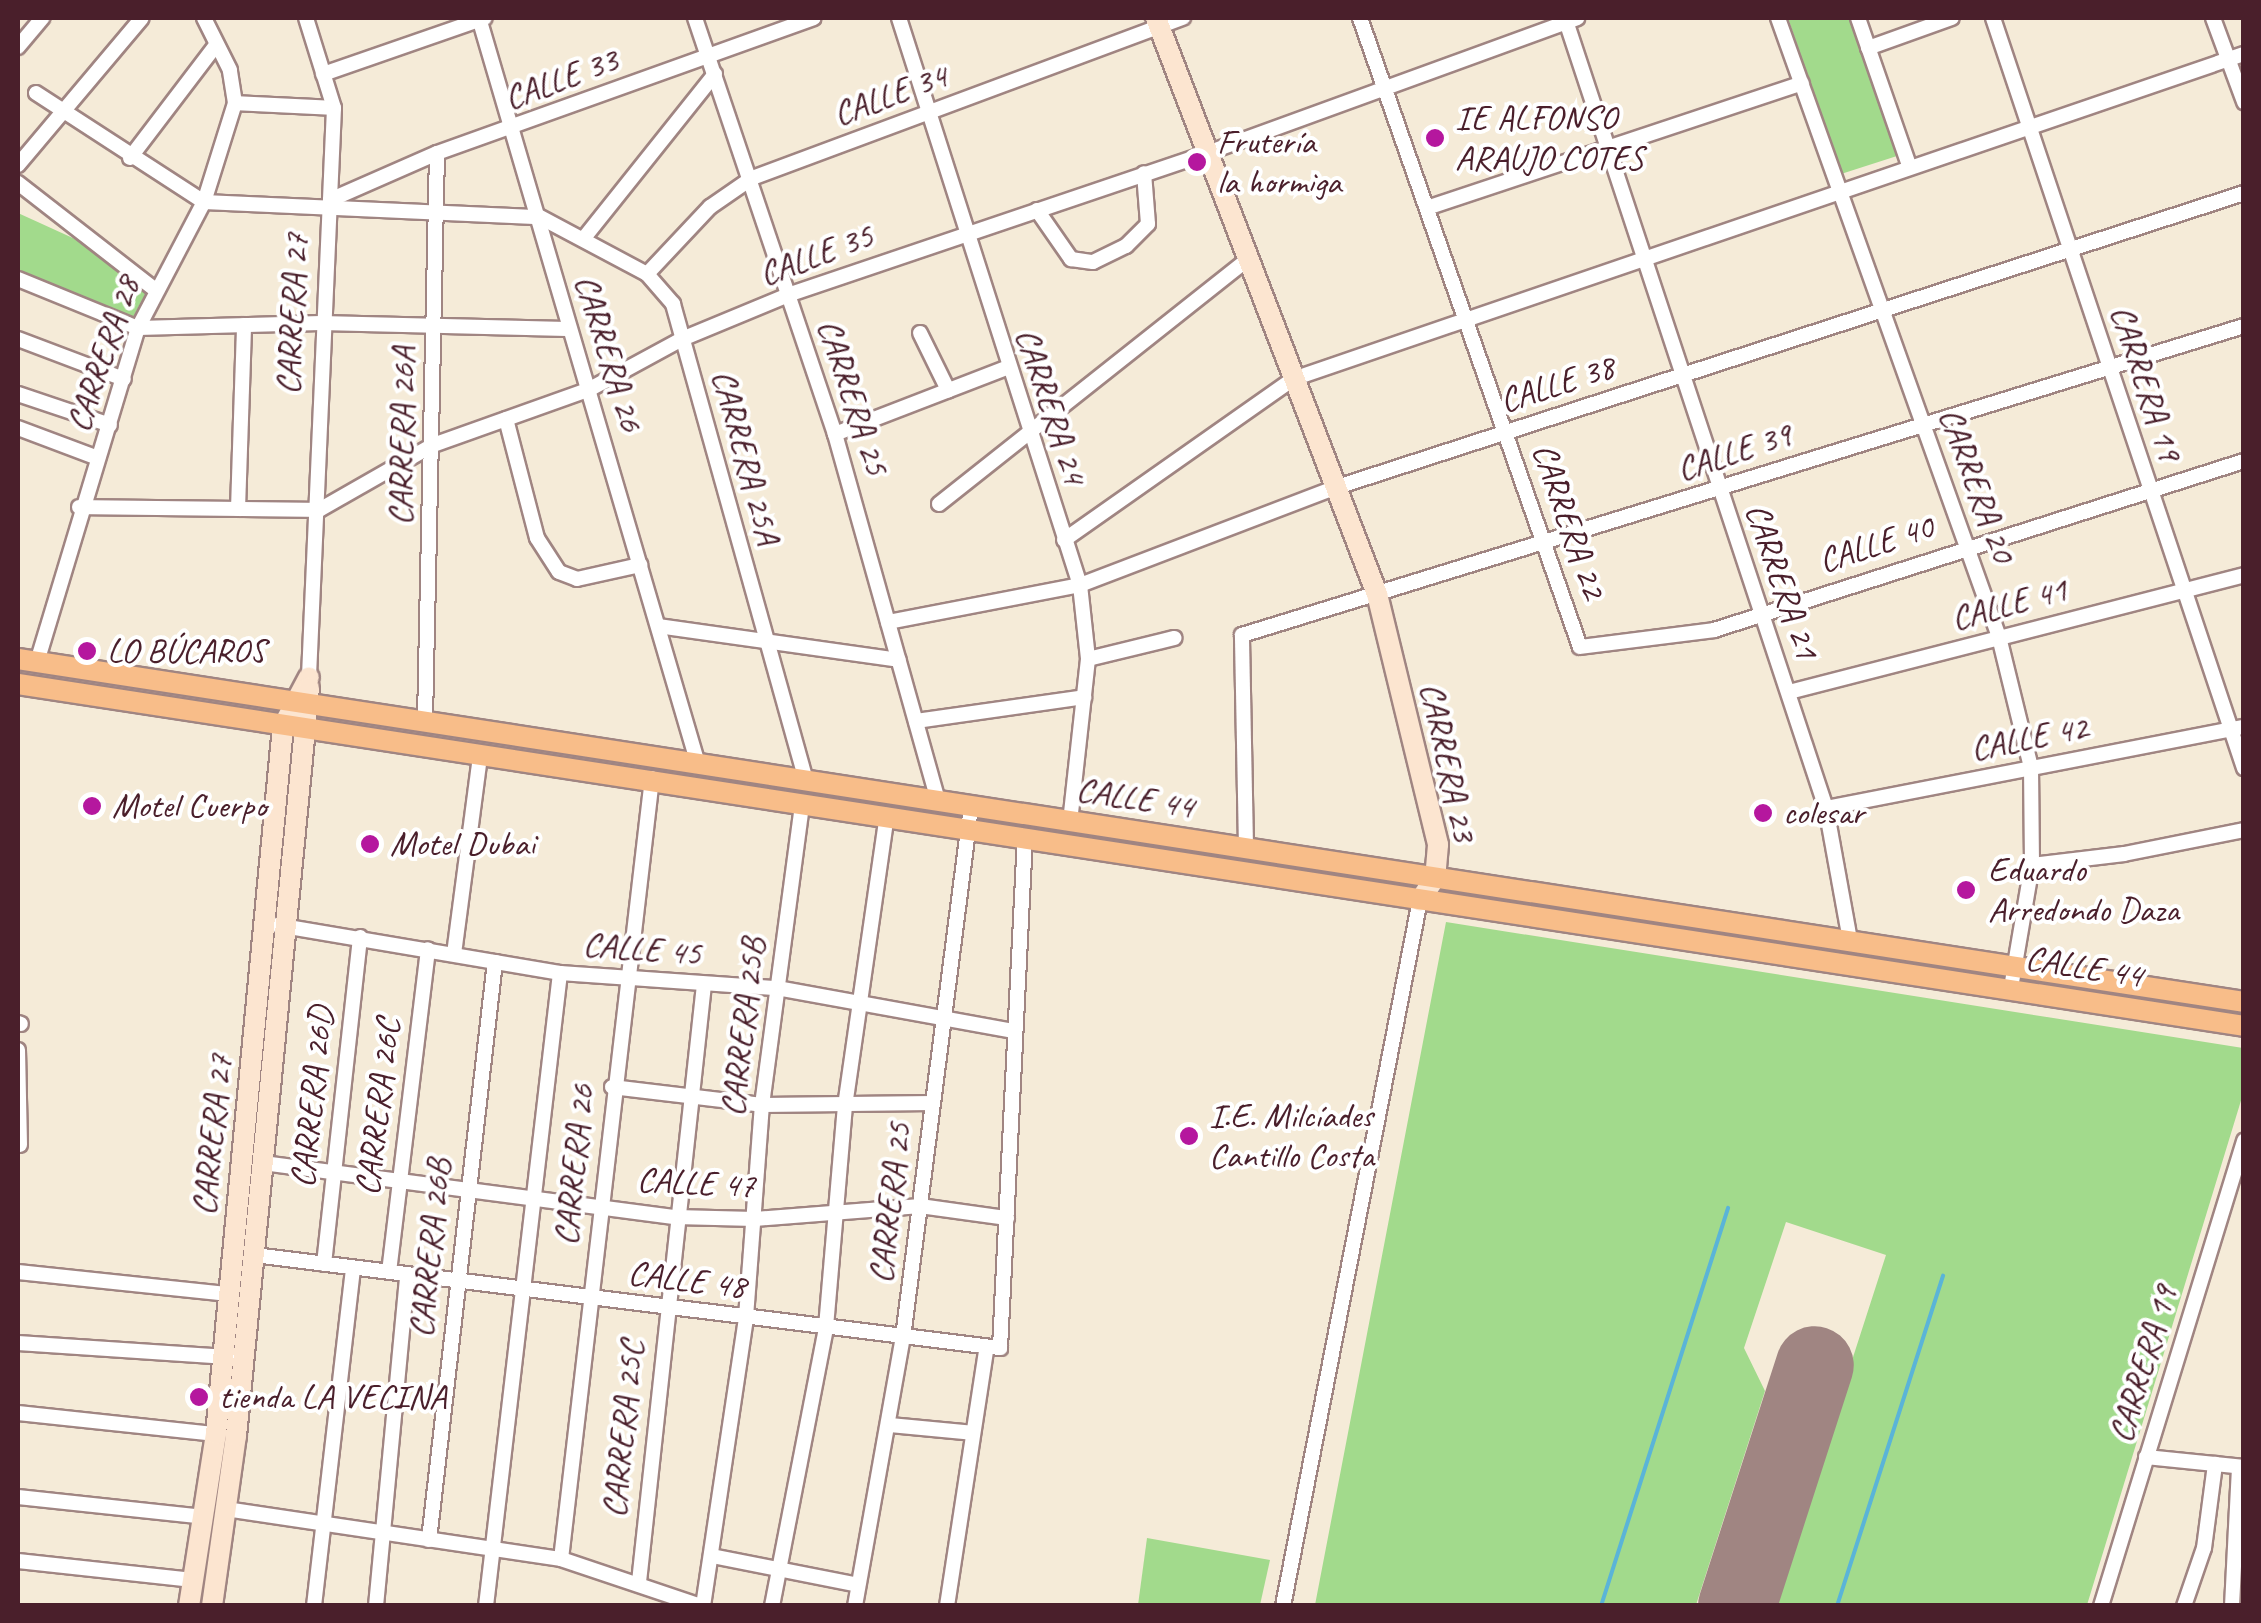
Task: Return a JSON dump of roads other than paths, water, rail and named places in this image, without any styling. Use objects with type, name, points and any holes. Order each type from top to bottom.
[{"type":"main road","name":"CALLE 44","points":[[27,661],[303,700],[2244,1002]]},
{"type":"main road","name":"CALLE 44","points":[[18,684],[480,756],[652,778],[802,805],[1025,836],[2244,1026]]},
{"type":"street","points":[[18,47],[42,18]]},
{"type":"street","points":[[18,164],[142,18]]},
{"type":"street","points":[[204,18],[230,70],[236,103],[334,108]]},
{"type":"street","name":"CARRERA 27","points":[[189,1606],[216,1434],[254,1255],[293,728],[310,677],[319,510],[321,323],[334,108],[306,18]]},
{"type":"street","points":[[323,74],[481,18]]},
{"type":"street","name":"CARRERA 26","points":[[481,18],[540,217],[567,329],[590,389],[698,764]]},
{"type":"street","name":"CARRERA 25","points":[[694,18],[752,178],[835,434],[938,800]]},
{"type":"street","name":"CALLE 33","points":[[204,202],[330,204],[437,152],[512,130],[814,18]]},
{"type":"street","name":"CARRERA 24","points":[[898,18],[1006,368],[1080,585],[1088,659],[1070,821]]},
{"type":"street","name":"CALLE 34","points":[[647,274],[710,207],[752,178],[1158,22],[1182,18]]},
{"type":"street","name":"CARRERA 22","points":[[1360,18],[1580,647]]},
{"type":"street","name":"CARRERA 20","points":[[1778,18],[1998,637],[2031,767],[2032,864],[2010,988]]},
{"type":"street","points":[[1858,18],[1909,164]]},
{"type":"street","points":[[1868,48],[1952,18]]},
{"type":"street","name":"CARRERA 19","points":[[1993,18],[2033,127],[2069,250],[2184,589],[2237,729],[2244,768]]},
{"type":"street","points":[[2213,18],[2236,57],[2244,102]]},
{"type":"street","name":"CALLE 35","points":[[319,510],[433,445],[590,389],[682,339],[788,295],[1207,153],[1569,19]]},
{"type":"street","name":"CARRERA 21","points":[[1569,19],[1642,256],[1826,808],[1850,940]]},
{"type":"street","name":"CARRERA 23","points":[[1158,22],[1377,594],[1438,845],[1435,878],[1420,900],[1283,1606]]},
{"type":"street","points":[[130,158],[216,45]]},
{"type":"street","points":[[1064,540],[1292,379],[1838,188],[2033,127],[2236,57]]},
{"type":"street","points":[[584,238],[714,74]]},
{"type":"street","points":[[1427,208],[1802,83]]},
{"type":"street","points":[[36,93],[130,158],[204,202]]},
{"type":"street","name":"CARRERA 28","points":[[27,661],[110,426],[138,328],[153,288],[204,202],[236,103]]},
{"type":"street","name":"CARRERA 26A","points":[[425,720],[437,152]]},
{"type":"street","points":[[1037,210],[1070,258],[1093,262],[1126,246],[1148,224],[1144,173]]},
{"type":"street","points":[[18,184],[153,288]]},
{"type":"street","name":"CALLE 38","points":[[888,622],[1080,585],[1334,488],[2244,193]]},
{"type":"street","points":[[330,204],[540,217]]},
{"type":"street","name":"CARRERA 25A","points":[[540,217],[647,274],[673,304],[806,781]]},
{"type":"street","points":[[939,504],[1247,260]]},
{"type":"street","points":[[18,279],[138,328],[321,323],[567,329]]},
{"type":"street","points":[[238,509],[244,325]]},
{"type":"street","name":"CALLE 39","points":[[1246,847],[1242,635],[1718,489],[2110,363],[2244,326]]},
{"type":"street","points":[[920,334],[948,390]]},
{"type":"street","points":[[18,339],[124,379]]},
{"type":"street","points":[[835,434],[1006,368]]},
{"type":"street","points":[[18,394],[110,426]]},
{"type":"street","points":[[506,419],[537,538],[559,572],[578,579],[640,565]]},
{"type":"street","points":[[18,428],[98,458]]},
{"type":"street","name":"CALLE 40","points":[[1580,647],[1648,643],[1760,614],[2244,461]]},
{"type":"street","points":[[79,506],[319,510]]},
{"type":"street","name":"CALLE 41","points":[[1789,692],[2244,575]]},
{"type":"street","points":[[658,626],[898,660]]},
{"type":"street","points":[[1088,659],[1174,638]]},
{"type":"street","points":[[916,722],[1084,697]]},
{"type":"street","name":"CALLE 42","points":[[1826,808],[2237,729]]},
{"type":"street","points":[[454,954],[480,756]]},
{"type":"street","name":"CARRERA 26","points":[[561,1558],[612,1087],[652,778]]},
{"type":"street","name":"CARRERA 25B","points":[[702,1606],[746,1317],[762,1104],[802,805]]},
{"type":"street","name":"CARRERA 25","points":[[855,1606],[903,1337],[972,807]]},
{"type":"street","points":[[772,1606],[826,1327],[840,1211],[844,1106],[886,815]]},
{"type":"street","points":[[2032,864],[2124,854],[2244,830]]},
{"type":"street","points":[[946,1606],[989,1351],[1004,1342],[1012,1061],[1025,836]]},
{"type":"street","name":"CARRERA 27","points":[[212,1606],[226,1510],[233,1358],[229,1294],[276,924]]},
{"type":"street","name":"CALLE 45","points":[[276,924],[560,973],[777,988],[1014,1031]]},
{"type":"street","name":"CARRERA 26D","points":[[324,1264],[360,937]]},
{"type":"street","name":"CARRERA 26C","points":[[389,1272],[428,950]]},
{"type":"street","name":"CARRERA 26B","points":[[429,1540],[459,1281],[465,1188],[494,962]]},
{"type":"street","points":[[486,1606],[560,973]]},
{"type":"street","name":"CARRERA 25C","points":[[638,1582],[688,1097],[704,985]]},
{"type":"street","points":[[18,1050],[20,1145]]},
{"type":"street","points":[[612,1087],[762,1104],[933,1104]]},
{"type":"street","name":"CARRERA 19","points":[[2101,1606],[2244,1140]]},
{"type":"street","name":"CALLE 47","points":[[263,1163],[675,1217],[754,1218],[920,1206],[1007,1218]]},
{"type":"street","name":"CALLE 48","points":[[254,1255],[989,1351]]},
{"type":"street","points":[[314,1606],[320,1524],[353,1268]]},
{"type":"street","points":[[18,1272],[229,1294]]},
{"type":"street","points":[[376,1606],[388,1534],[407,1275]]},
{"type":"street","points":[[18,1343],[233,1358]]},
{"type":"street","points":[[18,1413],[216,1434]]},
{"type":"street","points":[[889,1426],[973,1433]]},
{"type":"street","points":[[2146,1457],[2241,1467],[2232,1606]]},
{"type":"street","points":[[2184,1606],[2204,1548],[2215,1464]]},
{"type":"street","points":[[18,1497],[204,1517]]},
{"type":"street","points":[[226,1510],[561,1558],[702,1606]]},
{"type":"street","points":[[712,1556],[858,1584]]},
{"type":"street","points":[[18,1561],[193,1580]]},
{"type":"waterway","points":[[1601,1606],[1728,1208]]},
{"type":"waterway","points":[[1837,1606],[1943,1276]]},
{"type":"place","name":"IE ALFONSO ARAUJO COTES","points":[[1435,138]]},
{"type":"place","name":"Frutería la hormiga","points":[[1197,162]]},
{"type":"place","name":"LO BÚCAROS","points":[[87,651]]},
{"type":"place","name":"Motel Cuerpo","points":[[92,806]]},
{"type":"place","name":"colesar","points":[[1763,813]]},
{"type":"place","name":"Motel Dubai","points":[[370,844]]},
{"type":"place","name":"Eduardo Arredondo Daza","points":[[1966,890]]},
{"type":"place","name":"I.E. Milcíades Cantillo Costa","points":[[1189,1136]]},
{"type":"place","name":"tienda LA VECINA","points":[[199,1397]]}]
